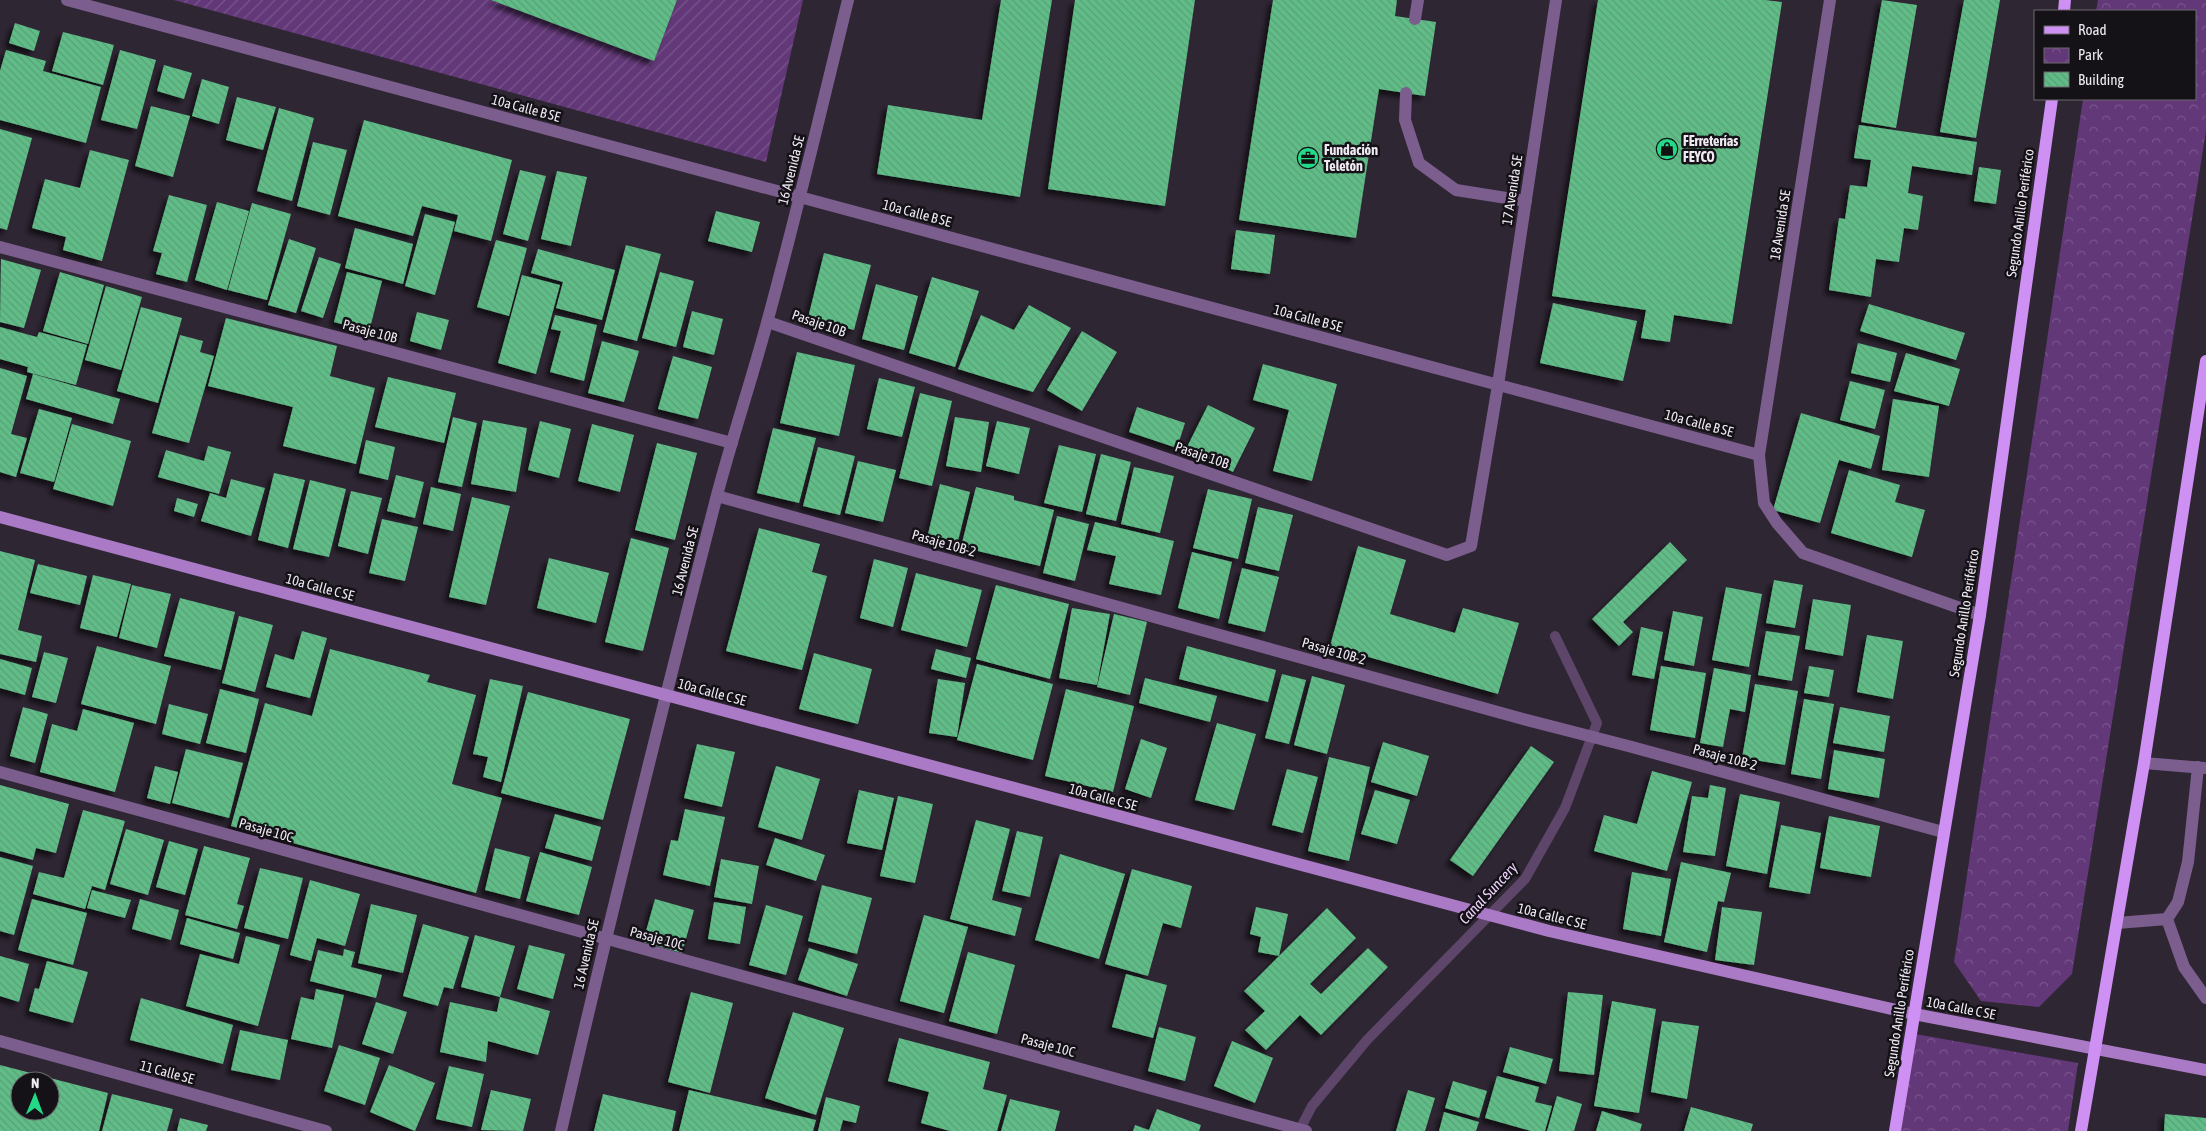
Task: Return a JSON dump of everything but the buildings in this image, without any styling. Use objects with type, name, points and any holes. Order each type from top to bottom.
[{"type":"main road","name":"Segundo Anillo Periférico","points":[[1895,1131],[1980,614],[2052,100]]},
{"type":"main road","points":[[2081,1131],[2144,763],[2206,361]]},
{"type":"street","name":"10a Calle B SE","points":[[67,0],[1759,455]]},
{"type":"street","name":"16 Avenida SE","points":[[561,1131],[605,940],[717,496],[768,322],[848,0]]},
{"type":"street","points":[[1415,19],[1418,0]]},
{"type":"street","name":"17 Avenida SE","points":[[1498,385],[1556,0]]},
{"type":"street","name":"18 Avenida SE","points":[[1830,0],[1759,455],[1764,503],[1777,523],[1803,552],[1980,614]]},
{"type":"street","points":[[1406,93],[1405,120],[1419,163],[1456,190],[1526,201]]},
{"type":"street","name":"Pasaje 10B","points":[[0,247],[732,443]]},
{"type":"street","name":"Pasaje 10B","points":[[768,322],[1447,555],[1471,546],[1498,385]]},
{"type":"street","name":"Pasaje 10B-2","points":[[717,496],[1523,719],[1943,832]]},
{"type":"street","name":"10a Calle C SE","points":[[0,517],[1548,931],[1914,1014],[2206,1070]]},
{"type":"street","points":[[2144,763],[2202,768],[2188,862],[2178,902],[2168,919],[2184,967],[2206,998]]},
{"type":"street","name":"Pasaje 10C","points":[[0,772],[605,940],[1306,1131]]},
{"type":"street","points":[[2117,923],[2168,919]]},
{"type":"street","name":"11 Calle SE","points":[[0,1041],[326,1131]]},
{"type":"green space","points":[[174,0],[491,0],[654,61],[677,0],[803,0],[766,162]]},
{"type":"green space","points":[[2098,0],[2206,0],[2206,131],[2072,974],[2039,1007],[1981,1001],[1954,962],[2083,100],[2196,100],[2196,10],[2096,10]]},
{"type":"green space","points":[[1910,1033],[2078,1063],[2068,1131],[1895,1131]]},
{"type":"waterway","name":"Canal Suncery","points":[[1299,1131],[1312,1106],[1367,1040],[1525,879],[1565,808],[1597,723],[1555,636]]},
{"type":"place","name":"FErreterías FEYCO","points":[[1667,149]]},
{"type":"place","name":"Fundación Teletón","points":[[1308,158]]}]
